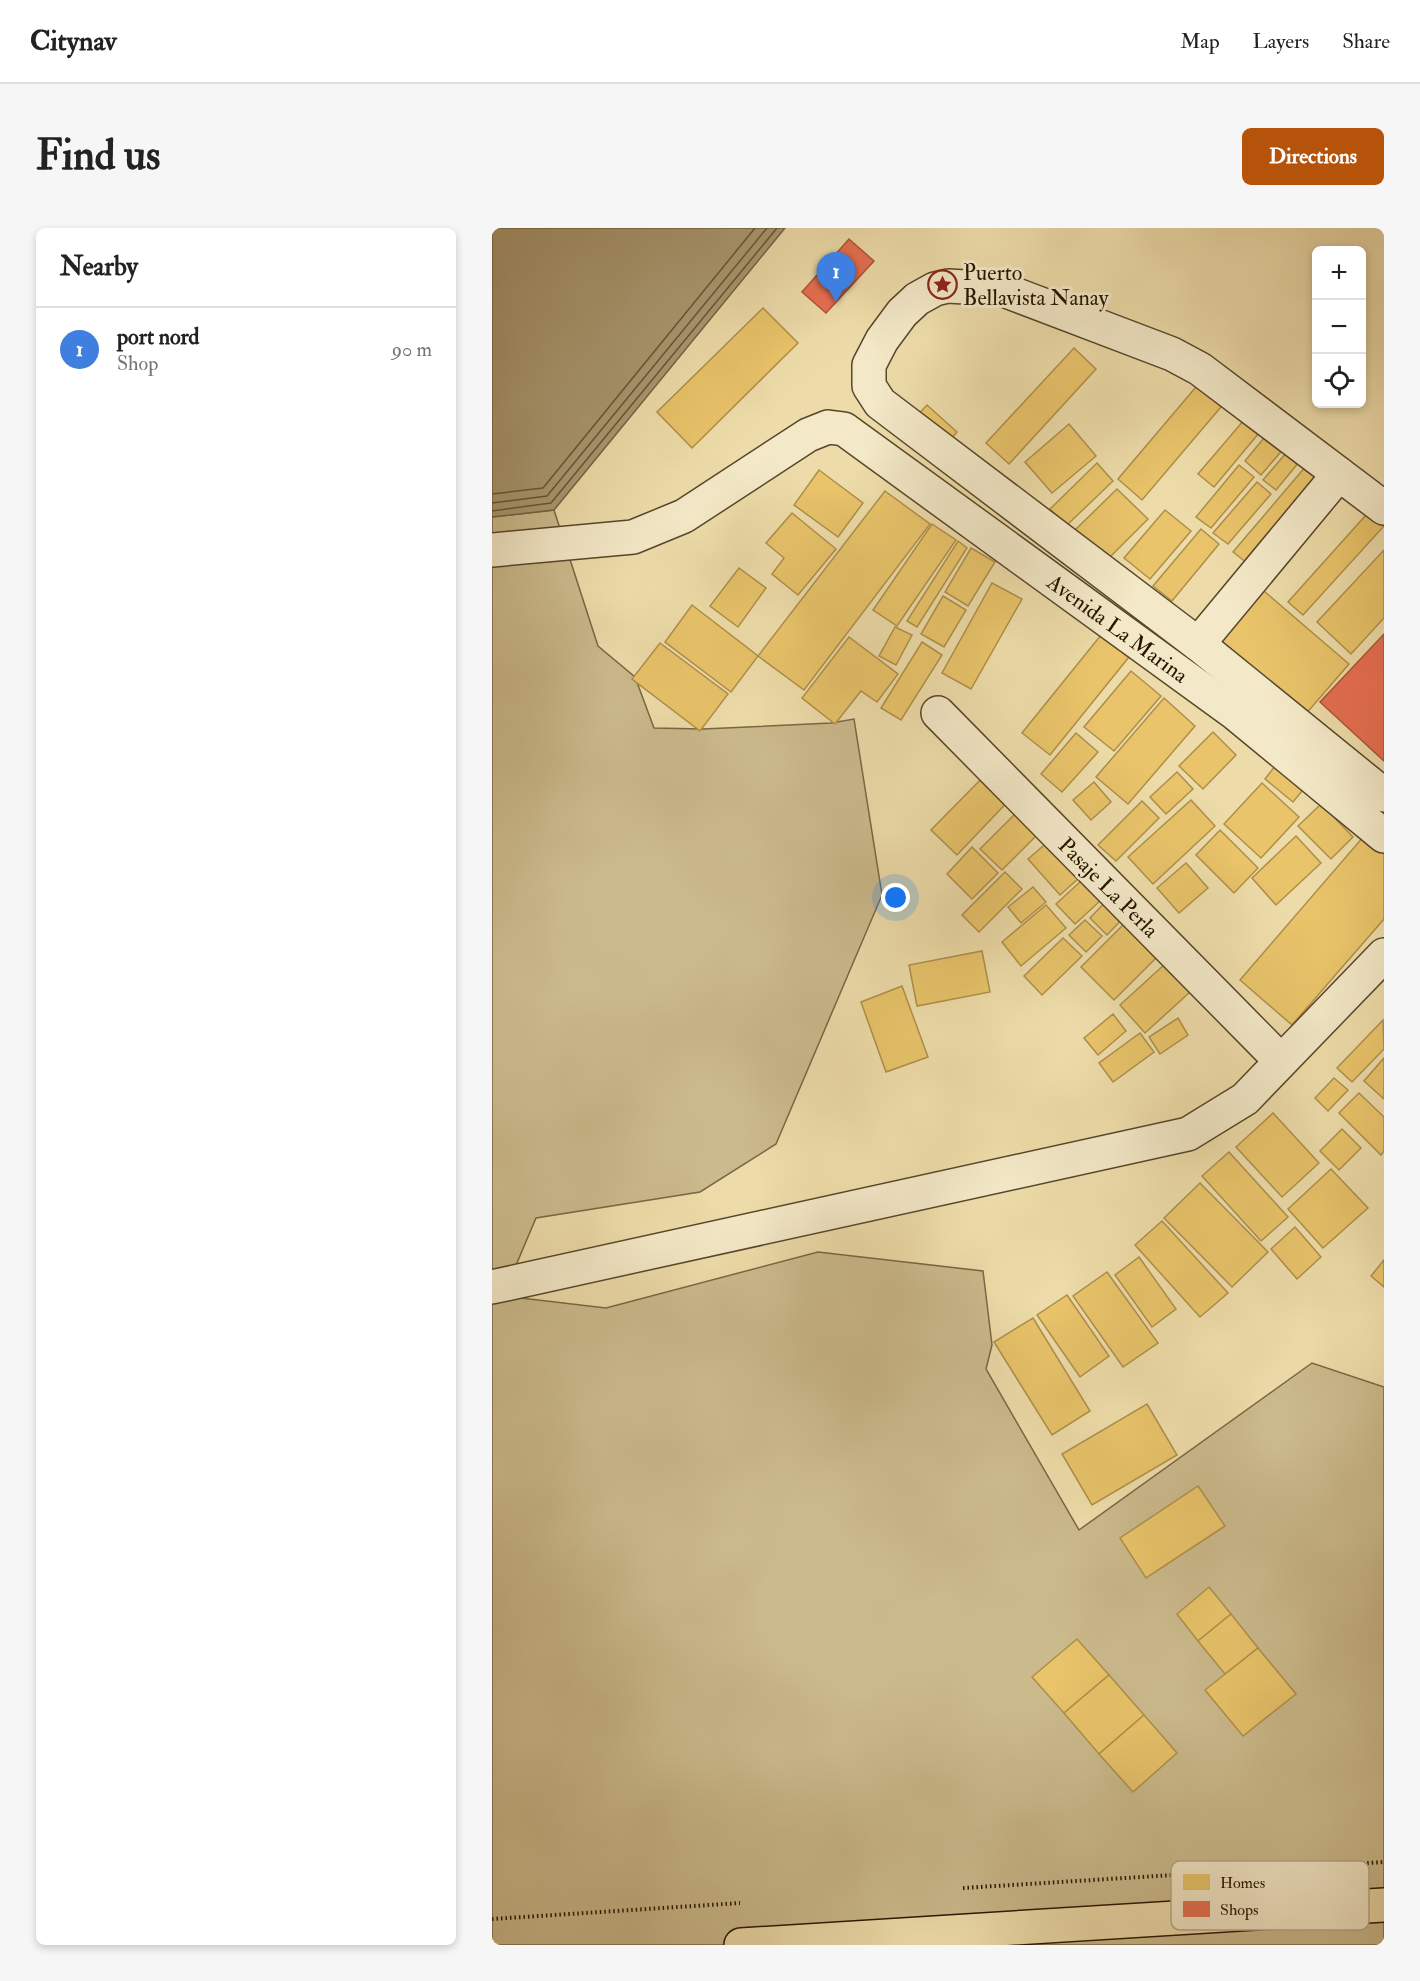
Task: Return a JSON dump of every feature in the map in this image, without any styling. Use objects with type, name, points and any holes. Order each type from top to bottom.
[{"type":"main road","points":[[1369,1906],[1384,1905]]},
{"type":"main road","points":[[741,1945],[1171,1918]]},
{"type":"street","name":"Avenida La Marina","points":[[1339,474],[1200,369],[1172,354],[1001,289],[948,286],[935,289],[917,299],[902,313],[882,340],[869,365],[869,386],[880,403],[1198,644],[1384,795]]},
{"type":"street","name":"Avenida La Marina","points":[[492,550],[633,537],[684,516],[808,435],[828,427],[844,429],[1236,714],[1384,836]]},
{"type":"street","points":[[1198,644],[1339,474],[1384,508]]},
{"type":"street","name":"Pasaje La Perla","points":[[938,713],[1281,1061]]},
{"type":"street","points":[[492,1287],[1188,1134],[1245,1099],[1384,955]]},
{"type":"path","points":[[1369,1863],[1384,1862]]},
{"type":"shaded area","points":[[554,510],[598,646],[635,677],[654,728],[703,729],[831,723],[854,719],[882,895],[776,1144],[700,1192],[536,1218],[503,1296],[606,1308],[818,1252],[983,1271],[992,1345],[986,1369],[1079,1530],[1312,1363],[1384,1387],[1384,1945],[492,1945],[492,517]]},
{"type":"water","points":[[492,228],[785,228],[554,510],[492,517]]},
{"type":"building: Homes","points":[[763,308],[798,343],[692,448],[657,412]]},
{"type":"building: Homes","points":[[1074,348],[1096,369],[1009,464],[986,443]]},
{"type":"building: Homes","points":[[1201,381],[1226,401],[1142,500],[1118,479]]},
{"type":"building: Homes","points":[[927,405],[957,432],[944,447],[913,420]]},
{"type":"building: Homes","points":[[1244,420],[1259,433],[1214,487],[1198,474]]},
{"type":"building: Homes","points":[[1069,424],[1096,456],[1052,493],[1025,462]]},
{"type":"building: Homes","points":[[1274,426],[1291,440],[1261,475],[1245,461]]},
{"type":"building: Homes","points":[[1292,446],[1304,456],[1276,490],[1263,480]]},
{"type":"building: Homes","points":[[1312,459],[1326,471],[1247,563],[1233,552]]},
{"type":"building: Homes","points":[[1097,463],[1113,481],[1066,526],[1050,509]]},
{"type":"building: Homes","points":[[1239,465],[1254,477],[1211,528],[1196,517]]},
{"type":"building: Homes","points":[[819,470],[863,503],[838,537],[794,505]]},
{"type":"building: Homes","points":[[1257,482],[1271,494],[1228,544],[1213,533]]},
{"type":"building: Homes","points":[[1117,489],[1148,519],[1106,561],[1075,530]]},
{"type":"building: Homes","points":[[885,491],[930,524],[804,690],[758,656]]},
{"type":"building: Homes","points":[[1374,506],[1384,516],[1384,526],[1303,615],[1288,602]]},
{"type":"building: Homes","points":[[1165,510],[1191,531],[1150,579],[1124,558]]},
{"type":"building: Homes","points":[[792,513],[836,549],[798,595],[772,574],[784,558],[766,543]]},
{"type":"building: Homes","points":[[932,524],[956,540],[897,626],[873,610]]},
{"type":"building: Homes","points":[[1201,529],[1219,544],[1172,601],[1153,586]]},
{"type":"building: Homes","points":[[958,541],[967,548],[917,627],[907,621]]},
{"type":"building: Homes","points":[[971,548],[995,562],[968,606],[945,592]]},
{"type":"building: Homes","points":[[1384,550],[1384,618],[1351,654],[1317,622]]},
{"type":"building: Homes","points":[[739,568],[766,588],[738,627],[710,606]]},
{"type":"building: Homes","points":[[992,583],[1022,599],[971,689],[942,673]]},
{"type":"building: Homes","points":[[1264,591],[1349,664],[1305,715],[1219,641]]},
{"type":"building: Homes","points":[[943,596],[966,610],[944,647],[921,634]]},
{"type":"building: Homes","points":[[692,605],[758,656],[731,692],[665,642]]},
{"type":"building: Homes","points":[[895,627],[912,635],[896,665],[879,656]]},
{"type":"building: Homes","points":[[1105,630],[1133,652],[1050,755],[1022,733]]},
{"type":"building: Homes","points":[[849,637],[898,674],[877,702],[861,691],[835,724],[802,698]]},
{"type":"building: Homes","points":[[922,642],[942,655],[901,720],[881,708]]},
{"type":"building: Homes","points":[[660,643],[728,694],[700,731],[632,679]]},
{"type":"building: Homes","points":[[1131,671],[1161,696],[1114,751],[1084,727]]},
{"type":"building: Homes","points":[[1164,698],[1195,726],[1128,804],[1096,777]]},
{"type":"building: Homes","points":[[1213,732],[1236,755],[1203,789],[1179,766]]},
{"type":"building: Homes","points":[[1076,733],[1098,752],[1062,792],[1041,774]]},
{"type":"building: Homes","points":[[1279,761],[1307,785],[1293,802],[1265,779]]},
{"type":"building: Homes","points":[[990,770],[1015,794],[957,855],[931,830]]},
{"type":"building: Homes","points":[[1177,772],[1193,789],[1166,814],[1150,797]]},
{"type":"building: Homes","points":[[1094,782],[1111,802],[1091,820],[1073,800]]},
{"type":"building: Homes","points":[[1262,783],[1299,817],[1261,858],[1224,824]]},
{"type":"building: Homes","points":[[1191,800],[1215,826],[1153,884],[1128,857]]},
{"type":"building: Homes","points":[[1142,801],[1159,818],[1116,861],[1098,845]]},
{"type":"building: Homes","points":[[1027,802],[1049,823],[1002,870],[980,849]]},
{"type":"building: Homes","points":[[1321,804],[1353,837],[1331,859],[1298,826]]},
{"type":"building: Homes","points":[[1220,830],[1258,868],[1234,893],[1196,855]]},
{"type":"building: Homes","points":[[1057,834],[1089,869],[1060,895],[1028,859]]},
{"type":"building: Homes","points":[[1296,836],[1321,863],[1276,905],[1252,878]]},
{"type":"building: Homes","points":[[1364,836],[1384,853],[1384,919],[1292,1025],[1240,980]]},
{"type":"building: Homes","points":[[972,847],[998,873],[972,899],[947,874]]},
{"type":"building: Homes","points":[[1186,863],[1208,888],[1179,913],[1157,888]]},
{"type":"building: Homes","points":[[1094,869],[1112,890],[1075,924],[1056,904]]},
{"type":"building: Homes","points":[[1005,872],[1022,889],[979,932],[962,915]]},
{"type":"building: Homes","points":[[1033,887],[1046,902],[1021,923],[1008,907]]},
{"type":"building: Homes","points":[[1114,893],[1132,909],[1107,935],[1090,918]]},
{"type":"building: Homes","points":[[1046,905],[1066,928],[1021,966],[1002,942]]},
{"type":"building: Homes","points":[[1134,914],[1168,946],[1114,1000],[1081,967]]},
{"type":"building: Homes","points":[[1085,920],[1102,936],[1086,952],[1069,935]]},
{"type":"building: Homes","points":[[1063,938],[1082,956],[1042,995],[1024,976]]},
{"type":"building: Homes","points":[[982,951],[990,992],[917,1006],[909,965]]},
{"type":"building: Homes","points":[[1176,954],[1201,982],[1145,1033],[1120,1005]]},
{"type":"building: Homes","points":[[902,986],[928,1057],[886,1072],[861,1002]]},
{"type":"building: Homes","points":[[1113,1014],[1126,1031],[1098,1055],[1084,1038]]},
{"type":"building: Homes","points":[[1178,1018],[1188,1035],[1160,1054],[1149,1037]]},
{"type":"building: Homes","points":[[1383,1020],[1384,1049],[1352,1082],[1337,1068]]},
{"type":"building: Homes","points":[[1140,1033],[1154,1052],[1113,1082],[1099,1063]]},
{"type":"building: Homes","points":[[1384,1058],[1384,1099],[1364,1081]]},
{"type":"building: Homes","points":[[1334,1078],[1348,1090],[1328,1111],[1315,1098]]},
{"type":"building: Homes","points":[[1359,1093],[1384,1117],[1384,1151],[1381,1155],[1339,1113]]},
{"type":"building: Homes","points":[[1273,1113],[1319,1163],[1282,1197],[1236,1147]]},
{"type":"building: Homes","points":[[1342,1129],[1361,1148],[1339,1170],[1320,1151]]},
{"type":"building: Homes","points":[[1229,1152],[1288,1217],[1261,1241],[1202,1176]]},
{"type":"building: Homes","points":[[1331,1169],[1368,1208],[1323,1248],[1288,1209]]},
{"type":"building: Homes","points":[[1200,1183],[1268,1252],[1232,1287],[1164,1218]]},
{"type":"building: Homes","points":[[1162,1221],[1228,1293],[1200,1317],[1135,1245]]},
{"type":"building: Homes","points":[[1295,1227],[1321,1257],[1297,1279],[1271,1249]]},
{"type":"building: Homes","points":[[1139,1257],[1176,1309],[1152,1327],[1115,1275]]},
{"type":"building: Homes","points":[[1384,1260],[1384,1287],[1371,1276]]},
{"type":"building: Homes","points":[[1107,1272],[1158,1343],[1123,1367],[1073,1296]]},
{"type":"building: Homes","points":[[1067,1295],[1109,1356],[1080,1377],[1037,1315]]},
{"type":"building: Homes","points":[[1033,1318],[1090,1411],[1052,1435],[994,1342]]},
{"type":"building: Homes","points":[[1147,1404],[1177,1455],[1092,1505],[1062,1454]]},
{"type":"building: Homes","points":[[1198,1486],[1225,1526],[1146,1578],[1120,1538]]},
{"type":"building: Homes","points":[[1209,1587],[1231,1614],[1198,1641],[1177,1614]]},
{"type":"building: Homes","points":[[1231,1614],[1258,1648],[1225,1674],[1198,1641]]},
{"type":"building: Homes","points":[[1077,1639],[1109,1675],[1064,1713],[1032,1677]]},
{"type":"building: Homes","points":[[1258,1648],[1296,1694],[1243,1736],[1205,1690]]},
{"type":"building: Homes","points":[[1109,1675],[1144,1715],[1099,1754],[1064,1713]]},
{"type":"building: Homes","points":[[1144,1715],[1177,1753],[1133,1792],[1099,1754]]},
{"type":"building: Shops","points":[[849,239],[874,261],[826,313],[802,292]]},
{"type":"building: Shops","points":[[1384,634],[1384,761],[1320,702]]},
{"type":"place","name":"Puerto Bellavista Nanay","points":[[942,285]]},
{"type":"place","name":"port nord","points":[[836,302]]}]
